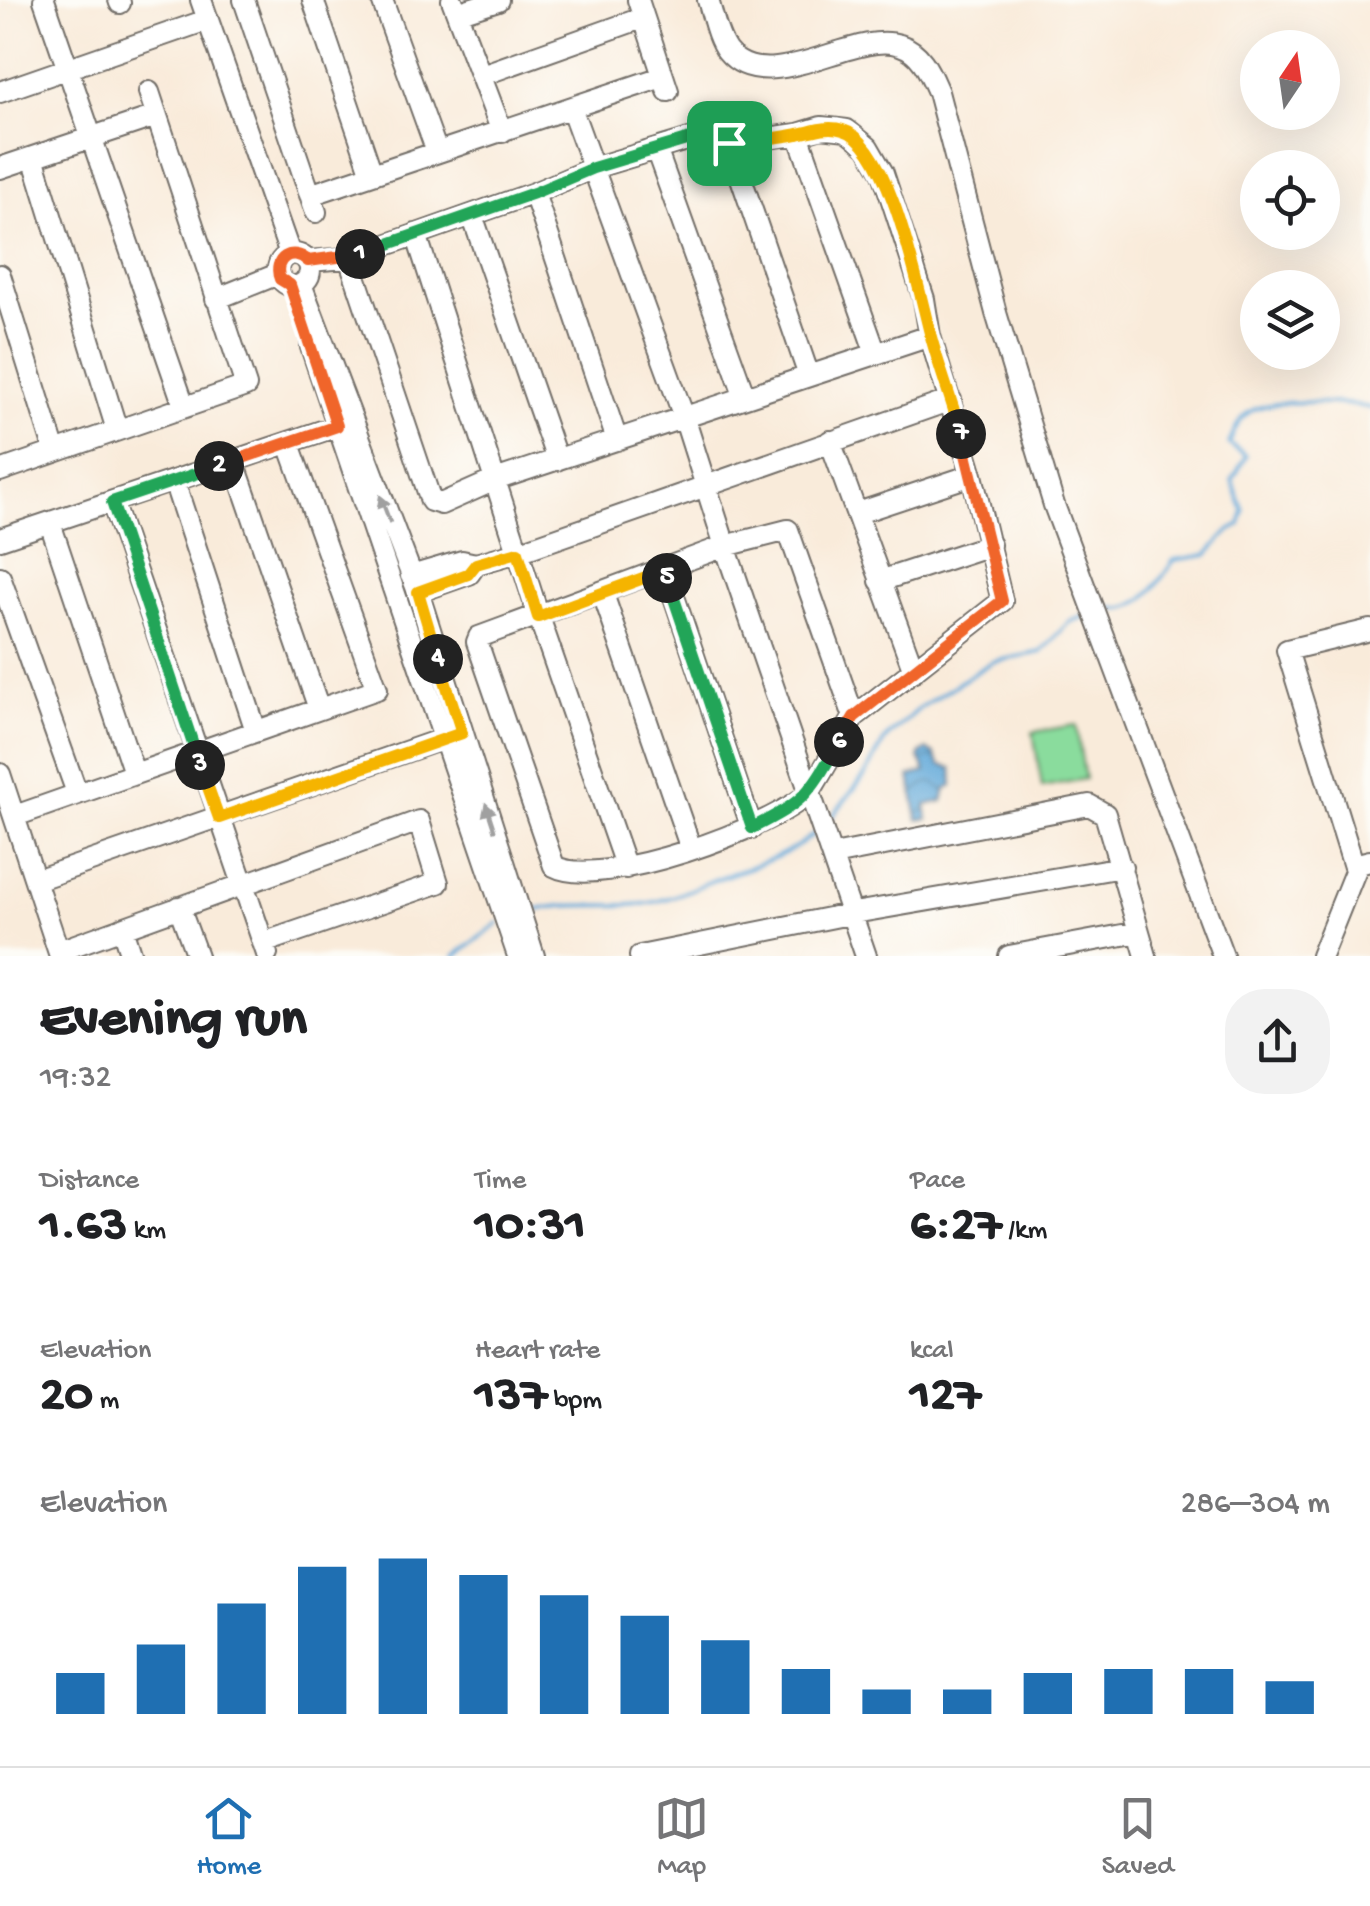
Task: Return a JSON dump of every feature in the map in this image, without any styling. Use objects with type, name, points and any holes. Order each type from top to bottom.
[{"type":"street","points":[[244,0],[313,203],[372,174],[436,152],[665,84],[640,9],[482,75]]},
{"type":"street","points":[[313,0],[372,174]]},
{"type":"street","points":[[382,0],[436,152]]},
{"type":"street","points":[[498,0],[454,7],[502,132]]},
{"type":"street","points":[[708,0],[728,53],[745,63],[763,68],[788,66],[880,43],[900,45],[916,54],[928,68],[1054,505],[1222,956]]},
{"type":"street","points":[[48,1],[68,70],[184,406]]},
{"type":"street","points":[[0,92],[68,70],[204,10],[308,276],[216,299]]},
{"type":"street","points":[[0,470],[246,386],[149,92]]},
{"type":"street","points":[[572,110],[684,417],[866,956]]},
{"type":"street","points":[[0,168],[156,116]]},
{"type":"street","points":[[452,736],[414,584],[281,260],[349,258],[534,193],[593,168],[703,135],[729,143],[820,128],[847,130],[868,147],[883,173],[924,299],[930,336],[952,400],[1002,601],[854,717],[810,792],[786,811],[752,828],[626,868],[568,871],[554,866],[477,642],[479,637],[725,546],[782,530],[791,534],[854,717]]},
{"type":"street","points":[[798,134],[876,354]]},
{"type":"street","points":[[729,143],[810,376]]},
{"type":"street","points":[[656,149],[745,397]]},
{"type":"street","points":[[33,157],[116,430]]},
{"type":"street","points":[[534,193],[617,440]]},
{"type":"street","points":[[472,214],[558,460]]},
{"type":"street","points":[[416,234],[538,617],[626,868]]},
{"type":"street","points":[[349,258],[431,501],[441,504],[495,480],[930,336]]},
{"type":"street","points":[[0,275],[55,452]]},
{"type":"street","points":[[290,281],[337,426],[452,736],[514,920],[534,956]]},
{"type":"street","points":[[414,584],[468,574],[476,564],[952,400]]},
{"type":"street","points":[[0,539],[337,426]]},
{"type":"street","points":[[830,441],[914,671]]},
{"type":"street","points":[[14,816],[376,689],[289,444]]},
{"type":"street","points":[[234,462],[319,709]]},
{"type":"street","points":[[858,513],[972,475]]},
{"type":"street","points":[[174,481],[256,731]]},
{"type":"street","points":[[0,774],[60,953],[122,928],[242,884],[419,820],[438,884],[266,950],[242,884],[196,752],[112,502]]},
{"type":"street","points":[[50,522],[134,774]]},
{"type":"street","points":[[880,581],[990,546]]},
{"type":"street","points":[[665,570],[752,828]]},
{"type":"street","points":[[0,577],[77,794]]},
{"type":"street","points":[[603,594],[691,849]]},
{"type":"street","points":[[1321,956],[1363,866],[1287,650],[1370,630]]},
{"type":"street","points":[[36,880],[452,736]]},
{"type":"street","points":[[831,849],[1089,804],[1106,814],[1146,956]]},
{"type":"street","points":[[640,956],[677,953],[854,914],[1122,867]]},
{"type":"street","points":[[179,907],[196,956]]},
{"type":"street","points":[[514,920],[518,956]]},
{"type":"street","points":[[122,928],[131,956]]},
{"type":"street","points":[[1009,956],[1139,932]]},
{"type":"green space","points":[[1076,725],[1085,779],[1042,787],[1033,732]]},
{"type":"water","points":[[927,750],[940,765],[952,768],[953,785],[946,789],[943,801],[926,805],[928,819],[918,820],[910,776],[926,772],[919,758]]},
{"type":"waterway","points":[[1099,611],[1124,608],[1140,601],[1174,560],[1207,555],[1240,525],[1244,511],[1232,481],[1246,456],[1229,444],[1247,414],[1261,407],[1292,403],[1370,408]]},
{"type":"waterway","points":[[826,824],[866,774],[886,738],[921,707],[992,662],[1041,652],[1069,622],[1086,616]]},
{"type":"waterway","points":[[527,913],[555,907],[661,901],[778,856],[815,833]]},
{"type":"waterway","points":[[455,956],[499,923]]},
{"type":"route","points":[[820,128],[847,130],[868,147],[883,173],[924,299],[930,336],[952,400],[1002,601],[854,717],[810,792],[786,811],[752,828],[665,570],[538,617],[518,552],[476,564],[468,574],[418,592],[462,733],[219,818],[112,502],[337,426],[290,285],[278,274],[281,260],[290,254],[308,261],[349,258],[534,193],[593,168],[703,135],[729,143],[820,128]]}]
